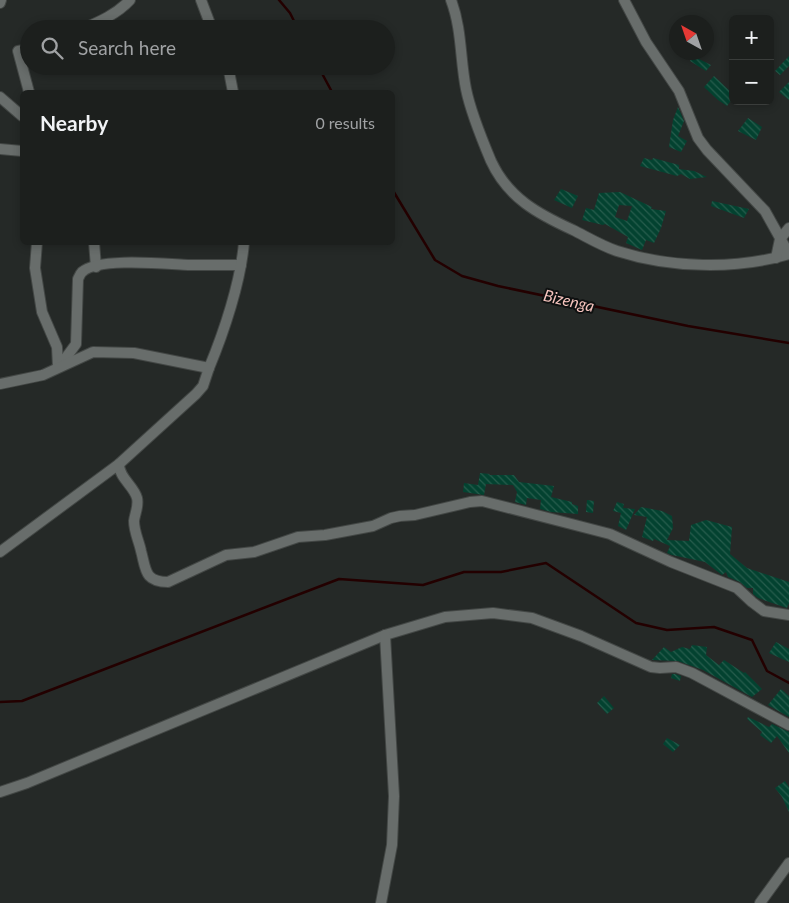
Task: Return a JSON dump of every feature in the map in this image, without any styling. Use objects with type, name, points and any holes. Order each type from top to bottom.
[{"type":"street","points":[[103,20],[130,0]]},
{"type":"street","points":[[201,0],[209,20]]},
{"type":"street","points":[[451,0],[458,22],[466,88],[488,152],[495,168],[508,188],[532,209],[616,251],[650,260],[701,266],[776,258],[789,254],[761,206],[702,144],[679,91],[646,42],[624,0]]},
{"type":"street","points":[[25,75],[29,90]]},
{"type":"street","points":[[230,75],[233,90]]},
{"type":"street","points":[[0,97],[20,114]]},
{"type":"street","points":[[0,149],[20,151]]},
{"type":"street","points":[[780,239],[789,228]]},
{"type":"street","points":[[38,245],[35,268],[42,312],[57,347],[58,368]]},
{"type":"street","points":[[94,245],[96,267]]},
{"type":"street","points":[[0,552],[119,464],[196,394],[210,368],[225,322],[241,265],[244,245]]},
{"type":"street","points":[[58,368],[76,344],[78,279],[82,272],[112,264],[140,262],[241,265]]},
{"type":"street","points":[[0,384],[43,375],[92,352],[134,353],[210,368]]},
{"type":"street","points":[[119,464],[121,473],[137,500],[134,523],[144,568],[152,578],[160,582],[168,582],[226,554],[254,552],[298,537],[325,535],[374,526],[391,518],[482,501],[610,534],[671,562],[737,588],[764,611],[789,615]]},
{"type":"street","points":[[0,792],[27,783],[385,635],[445,617],[493,613],[532,618],[581,636],[652,667],[676,667],[692,673],[789,725]]},
{"type":"street","points":[[381,903],[392,845],[394,796],[385,635]]},
{"type":"street","points":[[760,903],[789,863]]},
{"type":"building","points":[[789,56],[789,66],[780,75],[775,71]]},
{"type":"building","points":[[701,60],[711,65],[706,71],[690,61]]},
{"type":"building","points":[[714,76],[729,90],[729,103],[727,106],[704,87]]},
{"type":"building","points":[[789,82],[789,100],[779,92]]},
{"type":"building","points":[[678,107],[684,121],[678,136],[687,141],[681,152],[669,147],[673,120]]},
{"type":"building","points":[[748,118],[762,127],[756,140],[738,131]]},
{"type":"building","points":[[644,158],[652,160],[653,158],[679,165],[679,169],[694,171],[707,177],[690,179],[681,174],[677,176],[640,166]]},
{"type":"building","points":[[561,189],[578,196],[572,208],[554,200]]},
{"type":"building","points":[[620,192],[652,207],[651,209],[666,211],[654,243],[646,240],[642,250],[626,243],[628,237],[605,224],[582,220],[586,208],[594,210],[599,193]],"holes":[[[619,205],[632,206],[627,221],[615,217]]]},
{"type":"building","points":[[712,201],[749,209],[744,218],[711,206]]},
{"type":"building","points":[[480,473],[514,475],[519,482],[554,486],[551,497],[572,502],[572,504],[578,506],[578,514],[551,512],[540,509],[541,500],[527,498],[526,505],[515,502],[517,492],[513,485],[486,484],[484,495],[463,492],[464,483],[478,485]]},
{"type":"building","points":[[587,500],[594,501],[593,513],[586,512]]},
{"type":"building","points":[[617,502],[624,504],[623,508],[635,509],[626,530],[618,526],[621,513],[613,511]]},
{"type":"building","points":[[641,507],[662,511],[672,516],[673,528],[667,540],[689,541],[691,525],[706,520],[732,527],[730,554],[747,568],[789,582],[789,603],[787,608],[758,598],[753,594],[753,588],[747,588],[740,582],[728,577],[726,572],[722,575],[705,562],[667,553],[670,546],[654,539],[653,541],[642,537],[647,517],[634,515]]},
{"type":"building","points":[[776,642],[789,649],[789,662],[769,653]]},
{"type":"building","points":[[692,645],[707,647],[706,655],[719,665],[724,660],[745,672],[762,689],[752,697],[703,670],[678,661],[652,660],[664,647],[671,652],[682,647],[690,649]]},
{"type":"building","points":[[672,674],[681,676],[680,681],[671,678]]},
{"type":"building","points":[[781,689],[789,696],[789,717],[768,705]]},
{"type":"building","points":[[604,696],[614,708],[607,714],[597,703]]},
{"type":"building","points":[[748,717],[769,727],[772,724],[789,732],[789,753],[777,736],[771,743],[760,735],[762,732],[747,719]]},
{"type":"building","points":[[667,738],[680,745],[673,752],[663,744]]},
{"type":"building","points":[[785,781],[789,787],[789,812],[782,797],[775,788]]},
{"type":"waterway","name":"Bizenga","points":[[279,0],[294,20]]},
{"type":"waterway","name":"Bizenga","points":[[323,75],[331,90]]},
{"type":"waterway","name":"Bizenga","points":[[395,194],[435,260],[462,276],[498,286],[688,326],[789,343]]},
{"type":"waterway","points":[[0,702],[22,701],[339,579],[423,585],[464,572],[501,572],[546,563],[636,623],[667,630],[714,627],[752,640],[767,671],[789,683]]}]
